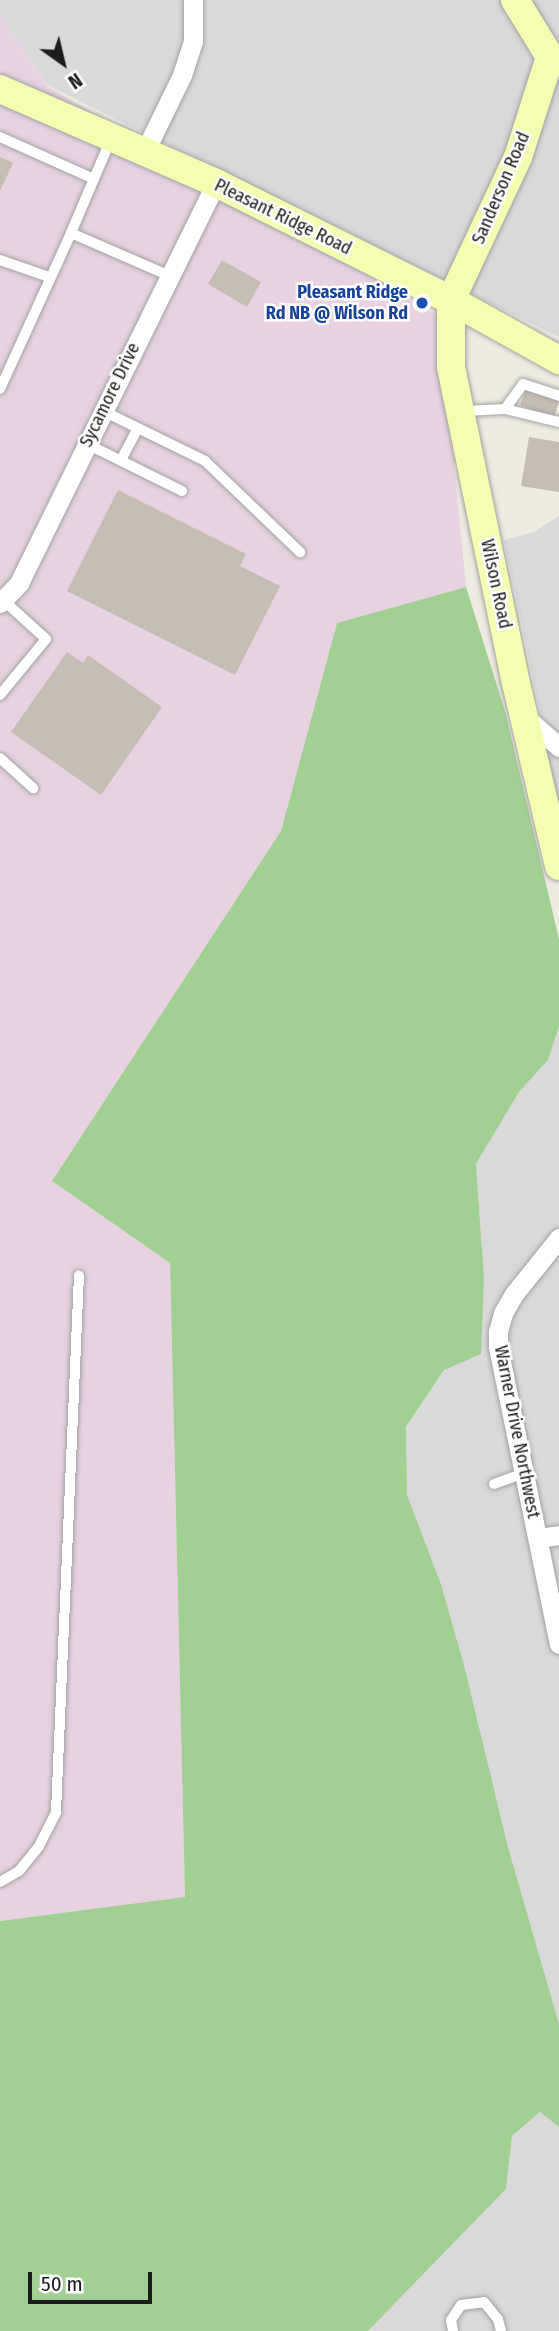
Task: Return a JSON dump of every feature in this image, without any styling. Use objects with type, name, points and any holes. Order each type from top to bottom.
[{"type":"street","points":[[145,151],[182,75],[193,41],[193,0]]},
{"type":"street","name":"Sanderson Road","points":[[451,300],[518,157],[554,59],[515,0]]},
{"type":"street","name":"Pleasant Ridge Road","points":[[0,89],[216,183],[451,300],[559,360]]},
{"type":"street","name":"Sycamore Drive","points":[[1,602],[19,583],[216,183]]},
{"type":"street","name":"Wilson Road","points":[[451,300],[451,367],[524,716],[559,866]]},
{"type":"street","points":[[524,716],[559,747]]},
{"type":"street","name":"Warner Drive Northwest","points":[[559,1238],[514,1294],[499,1323],[498,1348],[559,1644]]},
{"type":"street","points":[[538,1538],[559,1535]]},
{"type":"lane","points":[[0,137],[94,179]]},
{"type":"lane","points":[[0,389],[112,137]]},
{"type":"lane","points":[[71,233],[170,276]]},
{"type":"lane","points":[[0,260],[49,277]]},
{"type":"lane","points":[[505,409],[523,384],[559,396]]},
{"type":"lane","points":[[460,411],[505,409],[559,422]]},
{"type":"lane","points":[[103,411],[205,461],[300,552]]},
{"type":"lane","points":[[121,460],[138,428]]},
{"type":"lane","points":[[86,443],[182,491]]},
{"type":"lane","points":[[0,695],[46,639],[1,602]]},
{"type":"lane","points":[[0,758],[33,788]]},
{"type":"lane","points":[[0,1882],[19,1871],[39,1846],[56,1812],[79,1275]]},
{"type":"lane","points":[[494,1484],[524,1473]]},
{"type":"lane","points":[[453,2331],[451,2320],[461,2305],[485,2302],[498,2319],[500,2331]]},
{"type":"shaded area","points":[[0,0],[559,0],[559,337],[47,85],[0,16]]},
{"type":"shaded area","points":[[0,16],[47,86],[440,317],[466,587],[337,623],[281,831],[52,1181],[170,1263],[185,1898],[0,1921]]},
{"type":"shaded area","points":[[559,516],[559,832],[543,753],[548,749],[504,540],[534,532]]},
{"type":"shaded area","points":[[559,1026],[559,2024],[508,1847],[464,1665],[441,1584],[407,1495],[406,1428],[444,1370],[484,1278],[476,1164],[519,1092],[548,1060]]},
{"type":"shaded area","points":[[540,2112],[559,2127],[559,2331],[368,2331],[506,2189],[512,2136]]},
{"type":"green space","points":[[466,587],[505,711],[559,939],[559,1026],[548,1060],[519,1092],[476,1164],[484,1278],[481,1354],[444,1370],[406,1427],[407,1495],[441,1584],[464,1665],[508,1847],[559,2024],[559,2127],[540,2112],[512,2136],[506,2189],[368,2331],[0,2331],[0,1921],[185,1897],[170,1263],[52,1181],[281,831],[337,623]]},
{"type":"building","points":[[0,157],[13,163],[0,191]]},
{"type":"building","points":[[222,260],[261,282],[247,307],[208,284]]},
{"type":"building","points":[[526,389],[559,401],[554,418],[520,405]]},
{"type":"building","points":[[529,437],[559,442],[559,492],[521,486]]},
{"type":"building","points":[[118,490],[246,554],[240,566],[280,586],[235,675],[67,591]]},
{"type":"building","points":[[67,652],[83,663],[88,655],[162,707],[101,795],[11,732]]},
{"type":"place","name":"Pleasant Ridge Rd NB @ Wilson Rd","points":[[422,303]]}]
